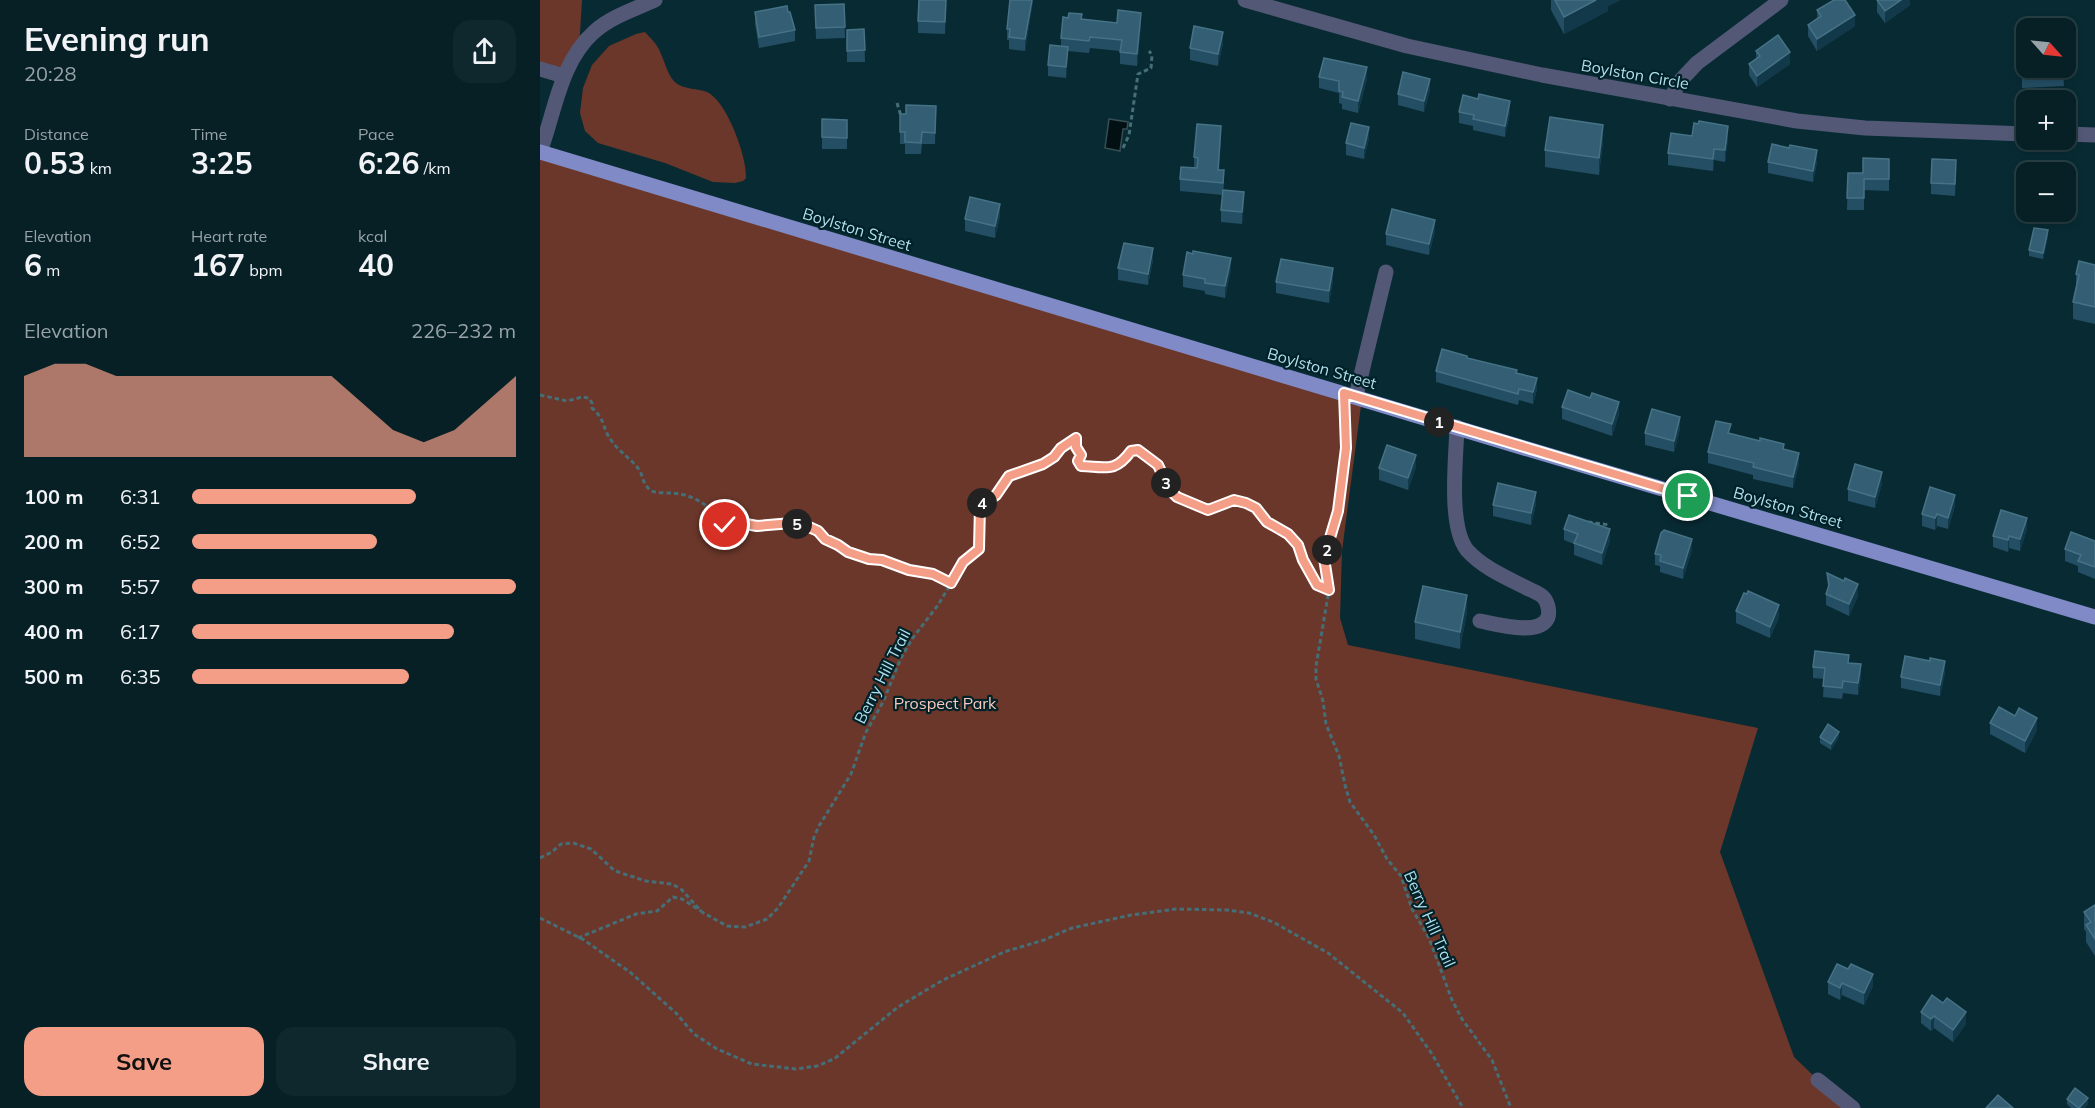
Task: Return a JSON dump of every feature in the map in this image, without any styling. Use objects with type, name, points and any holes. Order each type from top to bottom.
[{"type":"main road","name":"Boylston Street","points":[[540,152],[2095,617]]},
{"type":"street","points":[[540,152],[564,76],[579,49],[593,32],[603,25],[655,0]]},
{"type":"street","name":"Boylston Circle","points":[[1245,0],[1407,46],[1670,99],[1797,121],[1865,128],[2016,134]]},
{"type":"street","points":[[1670,99],[1681,80],[1697,63],[1781,0]]},
{"type":"street","points":[[540,69],[564,76]]},
{"type":"street","points":[[2076,134],[2095,135]]},
{"type":"street","points":[[1350,395],[1386,272]]},
{"type":"street","points":[[1457,427],[1456,527],[1466,548],[1481,563],[1542,596],[1548,607],[1549,616],[1543,625],[1531,629],[1480,621]]},
{"type":"street","points":[[1818,1080],[1853,1108]]},
{"type":"path","points":[[1123,148],[1129,135],[1138,74],[1151,68],[1152,55],[1149,51]]},
{"type":"path","points":[[897,103],[903,122]]},
{"type":"path","points":[[540,395],[567,401],[582,397],[589,398],[592,408],[605,424],[609,437],[640,471],[642,480],[651,491],[688,496],[707,507],[717,521],[725,525],[757,526],[792,523],[809,527],[848,552],[869,559],[882,560],[909,570],[933,574],[951,583]]},
{"type":"path","points":[[1329,590],[1324,558],[1338,511],[1350,395]]},
{"type":"path","name":"Berry Hill Trail","points":[[540,858],[561,844],[580,845],[599,855],[615,871],[646,881],[672,884],[681,889],[702,912],[726,926],[745,927],[767,919],[778,909],[809,861],[814,837],[851,774],[866,732],[883,702],[901,658],[963,562],[979,549],[980,506],[996,495],[1009,476],[1043,464],[1076,438],[1076,447],[1081,455],[1078,461],[1081,466],[1110,468],[1122,463],[1131,451],[1138,450],[1158,465],[1169,489],[1177,497],[1208,510],[1234,500],[1256,508],[1267,522],[1288,534],[1298,545],[1303,560],[1317,585],[1329,590],[1316,666],[1316,679],[1323,701],[1326,724],[1339,756],[1347,794],[1355,810],[1374,835],[1387,860],[1401,876],[1412,909],[1429,938],[1452,1000],[1462,1019],[1492,1060],[1511,1108]]},
{"type":"path","points":[[1588,530],[1590,522]]},
{"type":"path","points":[[1580,523],[1610,525]]},
{"type":"path","points":[[578,938],[636,914],[657,911],[673,897],[682,899],[702,912]]},
{"type":"path","points":[[540,918],[578,938],[631,973],[676,1013],[694,1034],[717,1049],[752,1064],[796,1069],[817,1066],[834,1059],[898,1007],[943,980],[1004,952],[1044,940],[1072,928],[1131,915],[1176,909],[1249,913],[1273,922],[1329,953],[1402,1013],[1432,1054],[1463,1108]]},
{"type":"green space","points":[[540,0],[582,0],[579,49],[564,76],[540,70]]},
{"type":"green space","points":[[645,32],[657,46],[670,76],[676,83],[683,87],[707,92],[722,106],[734,130],[743,157],[746,178],[743,181],[713,182],[665,163],[598,143],[585,131],[580,113],[583,88],[592,65],[609,46]]},
{"type":"green space","name":"Prospect Park","points":[[540,152],[1362,398],[1342,551],[1340,618],[1348,645],[1758,728],[1720,852],[1794,1057],[1853,1108],[540,1108]]},
{"type":"shaded area","points":[[1109,119],[1128,122],[1127,129],[1123,129],[1120,151],[1105,148]]},
{"type":"building","points":[[919,0],[946,0],[945,22],[918,21]]},
{"type":"building","points":[[1010,0],[1032,0],[1025,39],[1009,37],[1010,29],[1007,29]]},
{"type":"building","points":[[1555,0],[1596,0],[1564,17]]},
{"type":"building","points":[[1834,0],[1845,0],[1855,15],[1817,39],[1808,25],[1821,16],[1817,10]]},
{"type":"building","points":[[1877,0],[1901,0],[1885,11]]},
{"type":"building","points":[[844,4],[845,27],[816,28],[815,5]]},
{"type":"building","points":[[787,6],[795,30],[759,37],[755,12]]},
{"type":"building","points":[[1118,10],[1141,13],[1137,54],[1120,52],[1122,40],[1090,37],[1089,41],[1061,38],[1063,17],[1068,18],[1069,13],[1082,14],[1081,19],[1117,23]]},
{"type":"building","points":[[1194,26],[1223,32],[1218,54],[1190,48]]},
{"type":"building","points":[[864,29],[865,50],[847,51],[847,30]]},
{"type":"building","points":[[1778,35],[1790,52],[1757,76],[1749,64],[1760,56],[1756,51]]},
{"type":"building","points":[[1050,45],[1068,47],[1066,67],[1048,65]]},
{"type":"building","points":[[1324,58],[1367,67],[1358,101],[1342,97],[1343,92],[1339,91],[1339,81],[1319,77]]},
{"type":"building","points":[[1403,72],[1430,79],[1424,101],[1398,94]]},
{"type":"building","points":[[1479,94],[1510,101],[1505,126],[1473,119],[1474,115],[1459,112],[1463,95],[1478,99]]},
{"type":"building","points":[[906,105],[936,106],[935,133],[922,132],[921,143],[905,142],[905,132],[900,132],[900,114],[906,114]]},
{"type":"building","points":[[1550,117],[1603,125],[1599,158],[1545,150]]},
{"type":"building","points":[[822,119],[847,120],[847,138],[822,137]]},
{"type":"building","points":[[1699,121],[1728,126],[1725,150],[1714,149],[1713,159],[1668,153],[1671,133],[1692,136],[1694,123],[1698,124]]},
{"type":"building","points":[[1351,123],[1369,127],[1364,148],[1346,143]]},
{"type":"building","points":[[1197,124],[1221,126],[1218,170],[1224,170],[1223,183],[1180,179],[1181,167],[1197,168],[1198,158],[1194,157]]},
{"type":"building","points":[[1772,144],[1817,150],[1813,171],[1768,162]]},
{"type":"building","points":[[1863,158],[1889,159],[1889,179],[1864,179],[1864,198],[1847,198],[1848,173],[1863,173]]},
{"type":"building","points":[[1932,159],[1956,160],[1955,184],[1931,183]]},
{"type":"building","points":[[1223,190],[1244,192],[1242,212],[1221,210]]},
{"type":"building","points":[[970,197],[1000,204],[995,226],[965,219]]},
{"type":"building","points":[[1392,209],[1435,220],[1429,244],[1386,234]]},
{"type":"building","points":[[2034,228],[2048,230],[2043,253],[2029,250]]},
{"type":"building","points":[[1124,243],[1153,248],[1148,274],[1118,268]]},
{"type":"building","points":[[1193,251],[1231,258],[1225,286],[1205,283],[1205,279],[1183,275],[1187,252],[1193,254]]},
{"type":"building","points":[[1281,259],[1333,268],[1329,291],[1276,282]]},
{"type":"building","points":[[2079,261],[2095,265],[2095,307],[2073,302],[2079,275],[2076,274]]},
{"type":"building","points":[[1442,349],[1467,356],[1467,358],[1517,370],[1516,373],[1537,378],[1533,392],[1519,389],[1518,394],[1436,371]]},
{"type":"building","points":[[1568,390],[1590,398],[1592,393],[1619,402],[1612,424],[1562,407]]},
{"type":"building","points":[[1652,409],[1680,417],[1674,441],[1645,433]]},
{"type":"building","points":[[1716,421],[1731,424],[1728,433],[1784,444],[1783,449],[1799,453],[1793,477],[1753,467],[1754,463],[1708,452]]},
{"type":"building","points":[[1387,445],[1416,455],[1408,478],[1379,468]]},
{"type":"building","points":[[1855,464],[1882,472],[1875,497],[1848,489]]},
{"type":"building","points":[[1498,483],[1536,492],[1531,513],[1493,505]]},
{"type":"building","points":[[1930,487],[1955,495],[1948,518],[1937,514],[1935,518],[1922,514]]},
{"type":"building","points":[[2001,510],[2027,518],[2020,539],[2009,536],[2008,540],[1993,536]]},
{"type":"building","points":[[1569,515],[1610,529],[1602,553],[1574,543],[1578,534],[1564,529]]},
{"type":"building","points":[[1664,530],[1692,539],[1683,568],[1660,561],[1661,555],[1655,554]]},
{"type":"building","points":[[2071,532],[2095,541],[2095,567],[2078,561],[2081,555],[2065,549]]},
{"type":"building","points":[[1827,573],[1844,581],[1845,578],[1858,584],[1849,604],[1826,594],[1829,585]]},
{"type":"building","points":[[1423,586],[1467,595],[1460,632],[1415,622]]},
{"type":"building","points":[[1748,591],[1779,605],[1770,627],[1736,611],[1744,593],[1747,594]]},
{"type":"building","points":[[1815,651],[1849,655],[1848,663],[1861,664],[1858,683],[1843,681],[1842,688],[1823,686],[1825,668],[1813,667]]},
{"type":"building","points":[[1905,656],[1930,661],[1930,658],[1945,661],[1940,685],[1901,677]]},
{"type":"building","points":[[1999,707],[2015,716],[2019,708],[2037,718],[2025,741],[1990,723]]},
{"type":"building","points":[[1828,724],[1839,732],[1831,744],[1820,737]]},
{"type":"building","points":[[2095,905],[2095,939],[2086,925],[2091,922],[2084,912]]},
{"type":"building","points":[[1837,964],[1848,969],[1851,964],[1873,974],[1864,993],[1842,983],[1840,988],[1828,982]]},
{"type":"building","points":[[1932,995],[1943,1003],[1947,998],[1966,1012],[1953,1030],[1934,1016],[1931,1019],[1921,1012]]},
{"type":"building","points":[[2075,1088],[2088,1098],[2079,1108],[2067,1099]]},
{"type":"building","points":[[1998,1095],[2013,1108],[1986,1108]]},
{"type":"route","points":[[725,525],[780,526],[792,523],[809,527],[848,552],[869,559],[882,560],[909,570],[933,574],[951,583],[963,562],[979,549],[980,506],[996,495],[1009,476],[1043,464],[1076,438],[1076,447],[1081,455],[1078,461],[1081,466],[1110,468],[1122,463],[1131,451],[1138,450],[1158,465],[1169,489],[1188,503],[1208,510],[1234,500],[1256,508],[1267,522],[1288,534],[1298,545],[1303,560],[1317,585],[1329,590],[1324,558],[1338,511],[1346,448],[1344,393],[1688,496]]}]
